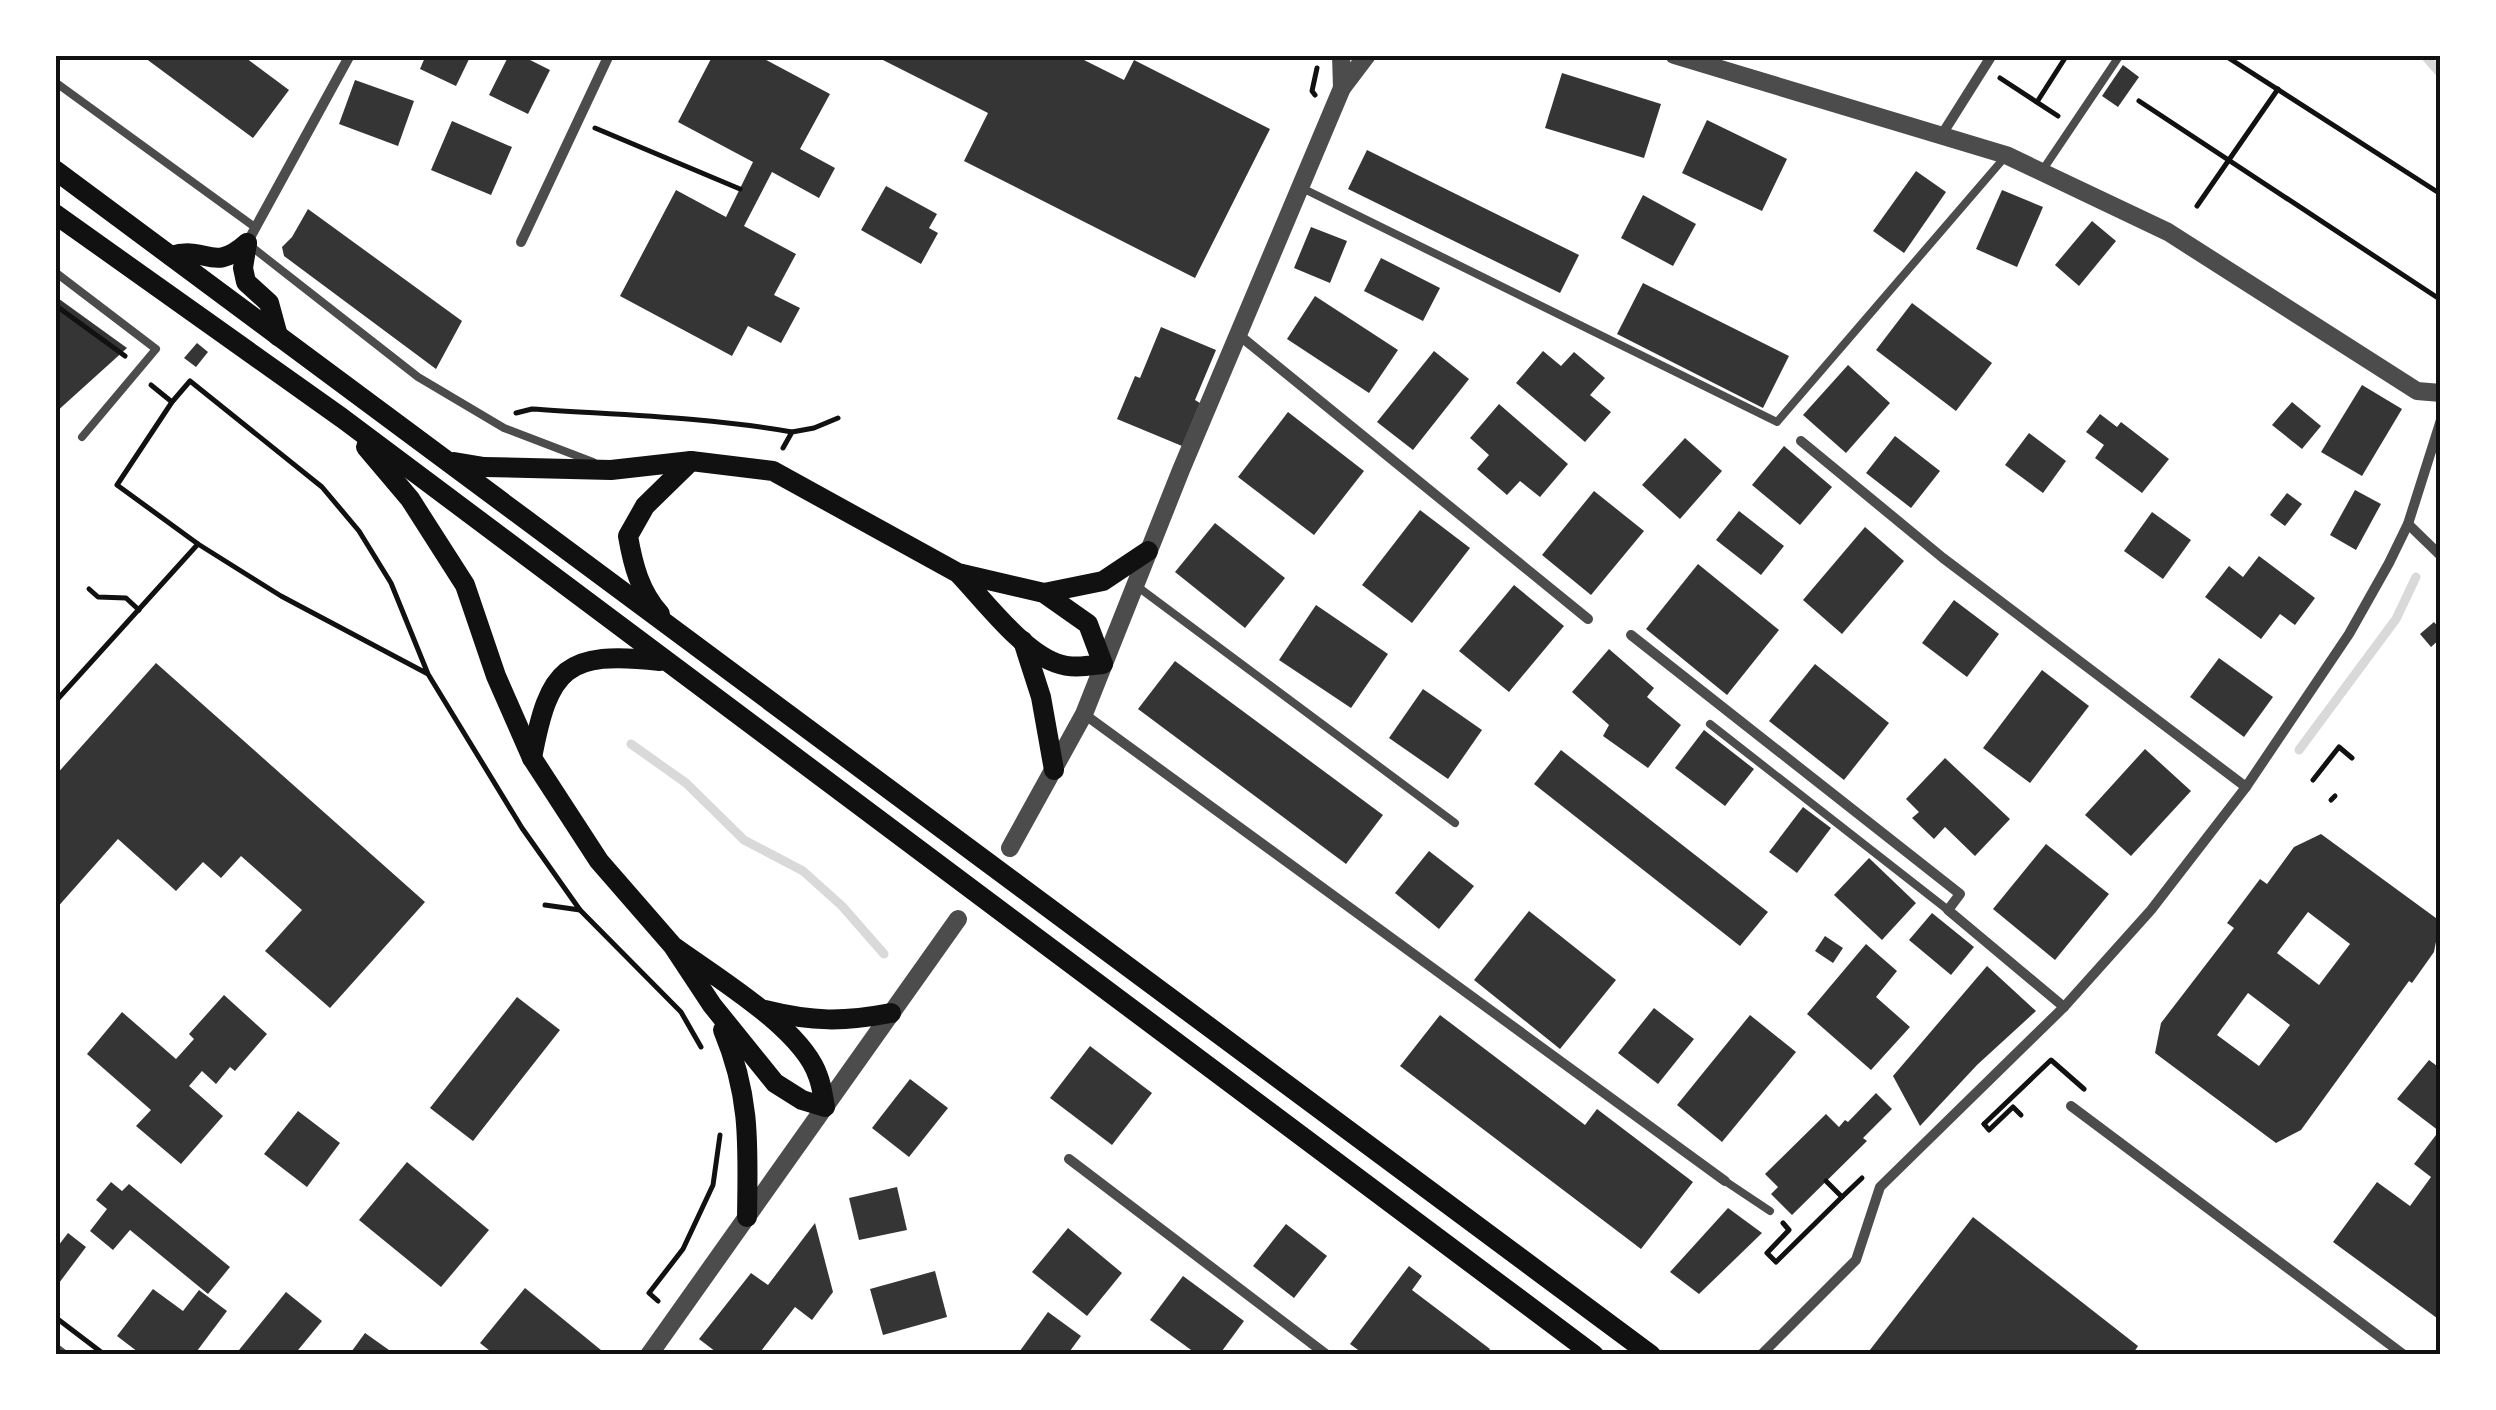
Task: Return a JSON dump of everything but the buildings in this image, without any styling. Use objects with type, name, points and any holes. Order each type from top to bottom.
[{"type":"main road","points":[[55,170],[1651,1355]]},
{"type":"main road","points":[[55,214],[342,418],[1594,1355]]},
{"type":"main road","points":[[170,256],[189,250],[212,259],[230,258],[252,236]]},
{"type":"main road","points":[[252,236],[243,268],[246,282],[269,303],[278,336]]},
{"type":"main road","points":[[342,418],[410,500],[466,585],[496,676],[532,758],[599,862],[673,946],[712,1005],[775,1083],[802,1100],[825,1107],[818,1073],[792,1038],[760,1009],[673,946]]},
{"type":"main road","points":[[448,462],[484,468],[611,470],[691,461],[774,471],[958,573],[1044,593],[1088,624],[1102,664],[1078,668],[1054,663],[1023,641],[958,573]]},
{"type":"main road","points":[[686,641],[648,601],[634,568],[628,536],[645,506],[691,461]]},
{"type":"main road","points":[[1044,593],[1103,581],[1148,550]]},
{"type":"main road","points":[[1023,641],[1042,697],[1054,770]]},
{"type":"main road","points":[[532,758],[542,706],[556,680],[579,664],[618,656],[663,661]]},
{"type":"main road","points":[[712,1005],[739,1068],[748,1124],[747,1217]]},
{"type":"main road","points":[[760,1009],[809,1021],[849,1021],[892,1013]]},
{"type":"street","points":[[252,236],[350,55]]},
{"type":"street","points":[[521,242],[609,55]]},
{"type":"street","points":[[1341,55],[1342,88]]},
{"type":"street","points":[[1010,848],[1084,714],[1148,550],[1342,88],[1368,55]]},
{"type":"street","points":[[1674,55],[2006,155],[2168,232],[2417,390],[2441,393]]},
{"type":"street","points":[[1941,136],[1992,55]]},
{"type":"street","points":[[1239,335],[1588,620]]},
{"type":"street","points":[[1761,1355],[1856,1260],[1880,1188],[2064,1007],[2151,910],[2246,786],[2349,634],[2408,524],[2441,420]]},
{"type":"street","points":[[1801,441],[1943,558],[2246,786]]},
{"type":"street","points":[[2408,524],[2441,556]]},
{"type":"street","points":[[1631,635],[1960,894],[1948,910],[2064,1007]]},
{"type":"street","points":[[1084,714],[1725,1181]]},
{"type":"street","points":[[650,1355],[958,919]]},
{"type":"street","points":[[2071,1106],[2404,1355]]},
{"type":"street","points":[[1069,1159],[1327,1355]]},
{"type":"street","points":[[55,1350],[64,1355]]},
{"type":"lane","points":[[2042,171],[2120,55]]},
{"type":"lane","points":[[55,82],[252,236],[418,377],[489,419],[611,470]]},
{"type":"lane","points":[[1300,187],[1778,422],[2006,155]]},
{"type":"lane","points":[[55,272],[156,349],[82,436]]},
{"type":"lane","points":[[1134,585],[1455,823]]},
{"type":"lane","points":[[1710,724],[1948,910]]},
{"type":"lane","points":[[1725,1181],[1770,1210]]},
{"type":"path","points":[[1317,55],[1312,91],[1317,99]]},
{"type":"path","points":[[2037,102],[2068,55]]},
{"type":"path","points":[[2224,55],[2439,193]]},
{"type":"path","points":[[1984,68],[2073,126]]},
{"type":"path","points":[[2196,206],[2278,89]]},
{"type":"path","points":[[2139,101],[2441,300]]},
{"type":"path","points":[[578,120],[740,189]]},
{"type":"path","points":[[55,305],[121,354]]},
{"type":"path","points":[[136,373],[172,402]]},
{"type":"path","points":[[428,674],[281,596],[198,544],[117,485],[190,381],[322,487],[359,531],[392,583],[428,674],[522,828],[580,910],[680,1012],[704,1054]]},
{"type":"path","points":[[489,419],[532,410],[755,425],[792,432],[838,418]]},
{"type":"path","points":[[783,448],[792,432]]},
{"type":"path","points":[[55,702],[198,544]]},
{"type":"path","points":[[89,589],[98,597],[126,598],[140,610]]},
{"type":"path","points":[[2313,780],[2338,747],[2352,758]]},
{"type":"path","points":[[545,905],[580,910]]},
{"type":"path","points":[[2021,1115],[2014,1106],[1989,1130],[1984,1124],[2051,1060],[2084,1089]]},
{"type":"path","points":[[660,1302],[649,1293],[683,1249],[713,1185],[719,1120]]},
{"type":"path","points":[[1770,1210],[1790,1230],[1767,1253],[1776,1262],[1866,1174]]},
{"type":"path","points":[[1826,1181],[1842,1197]]},
{"type":"path","points":[[55,1317],[104,1355]]},
{"type":"waterway","points":[[2424,55],[2441,74]]},
{"type":"waterway","points":[[2299,750],[2396,619],[2416,577]]},
{"type":"waterway","points":[[631,744],[686,783],[744,840],[803,871],[842,906],[884,954]]}]
